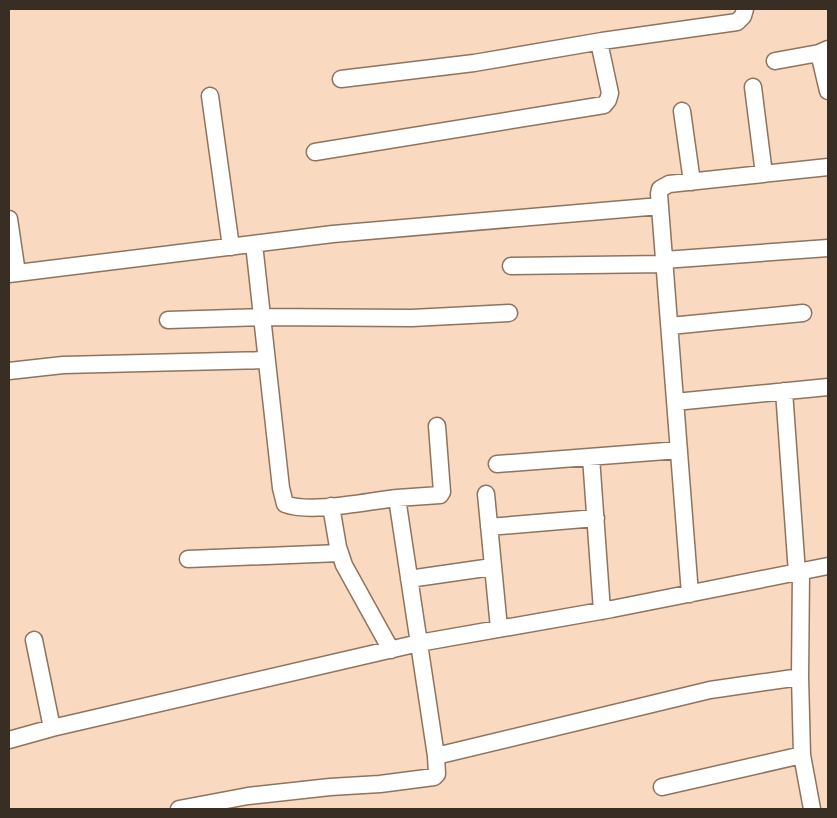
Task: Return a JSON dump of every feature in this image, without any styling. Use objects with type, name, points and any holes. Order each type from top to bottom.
[{"type":"street","points":[[341,79],[474,63],[737,22],[743,16],[745,9]]},
{"type":"street","points":[[315,152],[604,104],[608,100],[610,93],[600,42]]},
{"type":"street","points":[[775,61],[824,51],[828,91]]},
{"type":"street","points":[[753,87],[764,174]]},
{"type":"street","points":[[210,96],[231,247]]},
{"type":"street","points":[[682,111],[692,182]]},
{"type":"street","points":[[690,594],[660,189],[669,184],[828,168]]},
{"type":"street","points":[[9,219],[13,273],[333,234],[660,206]]},
{"type":"street","points":[[254,244],[281,488],[285,504],[292,506],[331,506],[440,495],[442,492],[437,426]]},
{"type":"street","points":[[511,266],[664,262],[828,248]]},
{"type":"street","points":[[168,320],[261,317],[412,318],[509,313]]},
{"type":"street","points":[[670,326],[803,313]]},
{"type":"street","points":[[9,370],[63,365],[266,360]]},
{"type":"street","points":[[675,402],[828,386]]},
{"type":"street","points":[[784,391],[799,572],[802,755],[812,809]]},
{"type":"street","points":[[497,464],[679,450]]},
{"type":"street","points":[[591,457],[602,611]]},
{"type":"street","points":[[486,494],[499,628]]},
{"type":"street","points":[[179,809],[248,796],[330,787],[380,784],[434,777],[437,774],[436,756],[397,498]]},
{"type":"street","points":[[331,506],[344,565],[391,650]]},
{"type":"street","points":[[489,527],[596,518]]},
{"type":"street","points":[[188,559],[340,553]]},
{"type":"street","points":[[9,740],[52,728],[419,643],[602,611],[828,566]]},
{"type":"street","points":[[409,579],[492,567]]},
{"type":"street","points":[[34,640],[52,728]]},
{"type":"street","points":[[436,756],[710,690],[800,677]]},
{"type":"street","points":[[662,787],[802,755]]}]
